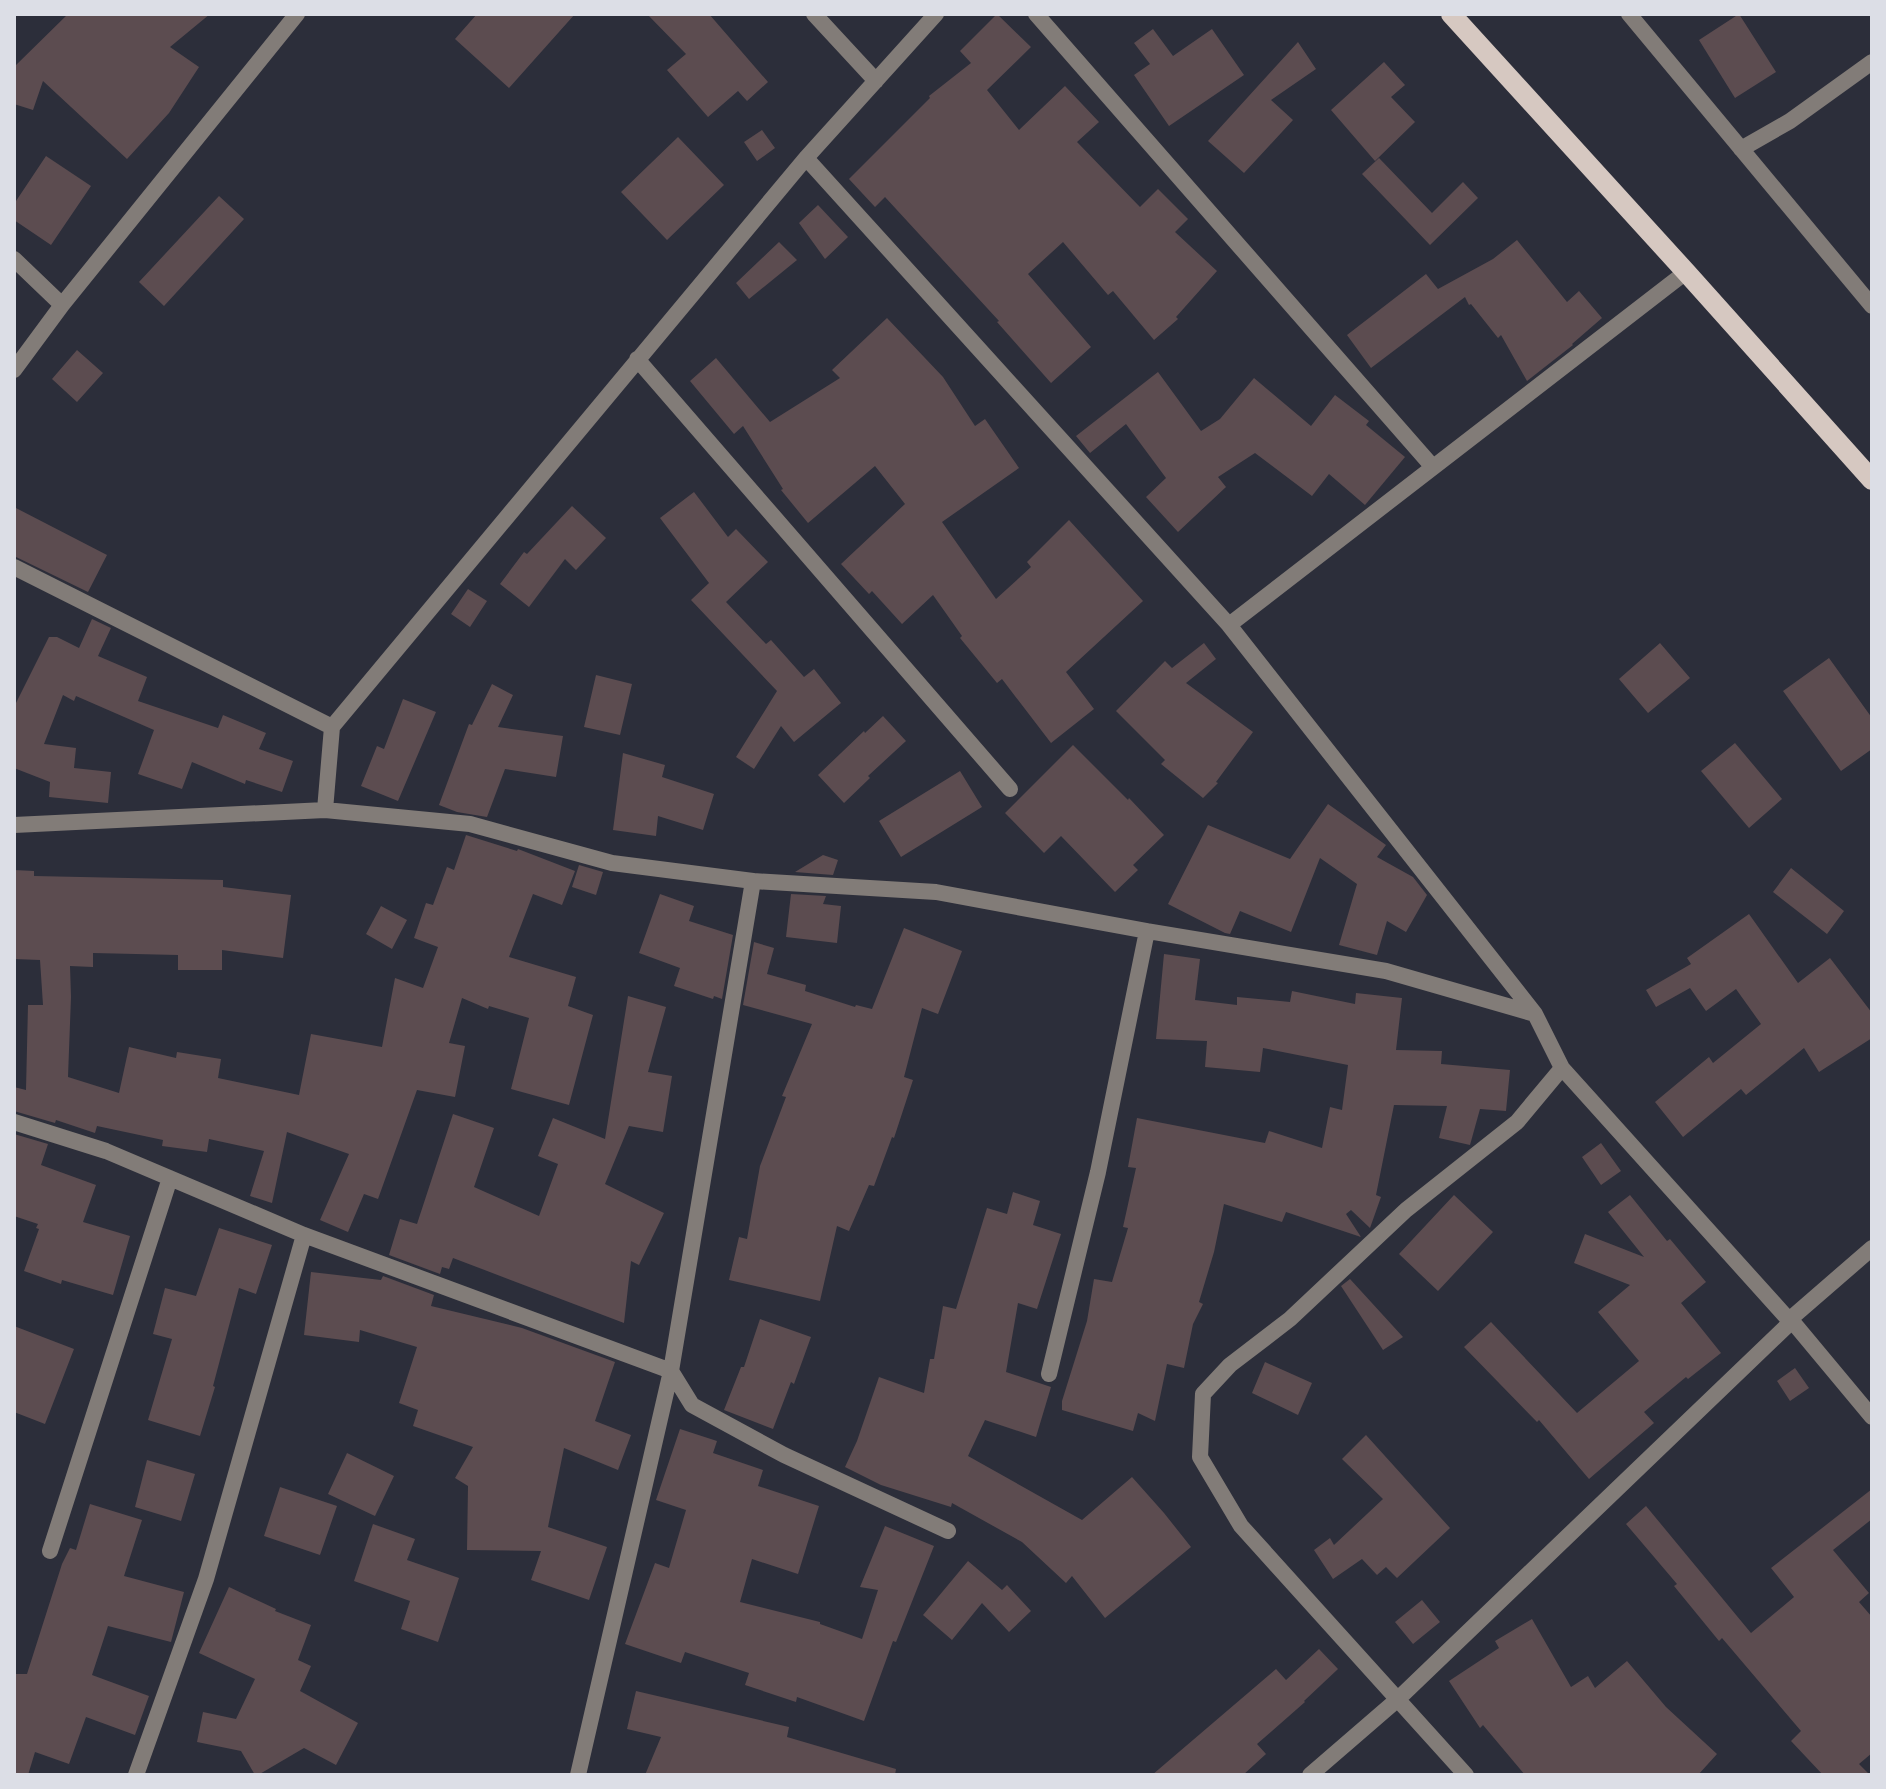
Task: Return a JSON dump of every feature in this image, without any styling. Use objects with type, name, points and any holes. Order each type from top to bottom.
[{"type":"main road","points":[[1451,14],[1872,480]]},
{"type":"street","points":[[14,370],[62,305],[297,14]]},
{"type":"street","points":[[814,14],[876,81]]},
{"type":"street","points":[[325,810],[332,727],[806,158],[936,14]]},
{"type":"street","points":[[1036,14],[1432,466]]},
{"type":"street","points":[[1629,14],[1872,306]]},
{"type":"street","points":[[1741,149],[1790,121],[1872,62]]},
{"type":"street","points":[[806,158],[1229,625],[1535,1014],[1562,1068],[1790,1320],[1872,1417]]},
{"type":"street","points":[[14,259],[62,305]]},
{"type":"street","points":[[1229,625],[1686,272]]},
{"type":"street","points":[[637,359],[1010,789]]},
{"type":"street","points":[[14,567],[332,727]]},
{"type":"street","points":[[14,825],[325,810],[470,824],[612,863],[753,881],[936,892],[1386,971],[1535,1014]]},
{"type":"street","points":[[578,1775],[671,1371],[753,881]]},
{"type":"street","points":[[1049,1374],[1098,1172],[1147,931]]},
{"type":"street","points":[[1466,1775],[1241,1526],[1200,1457],[1203,1394],[1230,1365],[1290,1319],[1406,1210],[1517,1122],[1562,1068]]},
{"type":"street","points":[[14,1122],[106,1151],[304,1235],[671,1371],[692,1405],[784,1455],[948,1531]]},
{"type":"street","points":[[50,1551],[170,1178]]},
{"type":"street","points":[[136,1775],[206,1579],[304,1235]]},
{"type":"street","points":[[1310,1775],[1398,1699],[1790,1320],[1872,1248]]},
{"type":"building","points":[[68,14],[210,14],[170,47],[199,67],[169,113],[127,159],[43,81],[33,110],[14,104],[14,67]]},
{"type":"building","points":[[477,14],[575,14],[509,88],[455,39]]},
{"type":"building","points":[[647,14],[709,14],[768,82],[747,101],[738,91],[708,117],[667,70],[686,54]]},
{"type":"building","points":[[997,14],[1031,47],[987,90],[1019,130],[1065,86],[1099,122],[1077,142],[1140,207],[1158,189],[1188,219],[1175,232],[1217,271],[1176,317],[1178,319],[1154,340],[1113,291],[1108,295],[1063,242],[1028,274],[1091,347],[1051,383],[999,321],[885,197],[875,207],[849,179],[929,96],[971,63],[960,51]]},
{"type":"building","points":[[1739,14],[1776,72],[1735,98],[1699,40]]},
{"type":"building","points":[[1153,29],[1173,56],[1212,29],[1244,75],[1169,126],[1134,75],[1150,64],[1134,43]]},
{"type":"building","points":[[1298,42],[1316,69],[1271,100],[1293,120],[1244,173],[1208,141]]},
{"type":"building","points":[[1384,62],[1405,85],[1391,97],[1415,122],[1375,161],[1331,110]]},
{"type":"building","points":[[762,130],[775,148],[757,161],[744,142]]},
{"type":"building","points":[[678,137],[724,185],[667,240],[621,192]]},
{"type":"building","points":[[46,156],[91,186],[51,245],[14,220],[14,204]]},
{"type":"building","points":[[1379,158],[1432,213],[1463,182],[1478,198],[1430,245],[1362,174]]},
{"type":"building","points":[[219,196],[244,219],[164,306],[139,282]]},
{"type":"building","points":[[818,205],[848,237],[825,259],[799,223]]},
{"type":"building","points":[[1517,240],[1567,302],[1579,291],[1602,318],[1527,381],[1501,335],[1498,338],[1465,297],[1371,368],[1347,335],[1426,274],[1438,289],[1493,259]]},
{"type":"building","points":[[779,242],[797,260],[749,299],[736,283]]},
{"type":"building","points":[[887,318],[943,377],[975,426],[985,419],[1019,468],[942,522],[996,599],[1031,567],[1027,562],[1069,520],[1143,601],[1066,672],[1094,709],[1051,743],[1002,679],[997,683],[960,638],[962,636],[933,595],[902,624],[872,591],[869,594],[841,564],[905,504],[875,466],[808,523],[781,490],[743,426],[734,434],[690,381],[716,358],[770,422],[840,378],[832,370]]},
{"type":"building","points":[[77,350],[103,373],[77,402],[52,379]]},
{"type":"building","points":[[1158,372],[1201,431],[1220,419],[1254,378],[1311,426],[1335,395],[1369,421],[1366,425],[1405,457],[1365,505],[1329,474],[1312,496],[1255,453],[1218,477],[1226,487],[1178,532],[1146,497],[1166,478],[1126,424],[1090,453],[1076,436]]},
{"type":"building","points":[[694,492],[728,537],[736,529],[768,562],[726,602],[766,644],[771,640],[804,677],[814,669],[841,703],[794,742],[781,726],[754,769],[736,757],[777,691],[691,600],[709,583],[660,518]]},
{"type":"building","points":[[572,506],[606,538],[576,570],[565,559],[529,607],[500,584],[524,552],[527,554]]},
{"type":"building","points":[[14,507],[107,555],[88,592],[14,556]]},
{"type":"building","points":[[468,589],[487,601],[470,627],[451,614]]},
{"type":"building","points":[[92,619],[111,628],[98,656],[147,677],[138,701],[218,728],[223,715],[266,733],[259,749],[293,761],[282,792],[246,780],[245,784],[192,762],[182,789],[138,774],[154,730],[76,696],[74,701],[63,695],[44,744],[76,748],[74,768],[111,772],[108,803],[49,797],[50,782],[14,768],[14,707],[49,637],[57,637],[79,648]]},
{"type":"building","points":[[1204,643],[1216,659],[1186,683],[1253,732],[1218,783],[1203,798],[1161,764],[1165,760],[1116,711],[1165,661],[1172,668]]},
{"type":"building","points":[[1660,643],[1690,678],[1648,713],[1619,679]]},
{"type":"building","points":[[1829,658],[1872,718],[1872,749],[1841,771],[1783,691]]},
{"type":"building","points":[[596,675],[632,684],[620,735],[584,727]]},
{"type":"building","points":[[492,684],[513,695],[498,727],[563,736],[556,777],[505,769],[487,817],[457,812],[439,805],[469,724],[472,725]]},
{"type":"building","points":[[403,699],[436,712],[398,801],[361,786],[377,746],[384,749]]},
{"type":"building","points":[[883,716],[906,741],[844,803],[818,775]]},
{"type":"building","points":[[1735,743],[1782,799],[1749,828],[1701,771]]},
{"type":"building","points":[[1073,745],[1164,835],[1133,865],[1138,870],[1115,892],[1061,836],[1044,853],[1005,813]]},
{"type":"building","points":[[623,753],[665,765],[662,777],[714,794],[703,830],[658,816],[656,836],[613,830]]},
{"type":"building","points":[[960,771],[982,807],[901,857],[879,821]]},
{"type":"building","points":[[1328,804],[1386,845],[1377,857],[1413,877],[1427,895],[1406,932],[1387,921],[1377,955],[1339,945],[1357,884],[1320,858],[1291,932],[1240,911],[1230,934],[1225,933],[1168,904],[1208,825],[1290,859]]},
{"type":"building","points":[[466,835],[518,849],[575,871],[562,905],[533,894],[509,957],[576,977],[568,1006],[593,1015],[569,1105],[511,1089],[529,1018],[489,1006],[488,1009],[462,998],[449,1043],[465,1046],[455,1097],[417,1090],[378,1199],[364,1194],[348,1232],[320,1220],[349,1154],[287,1132],[272,1203],[250,1196],[264,1151],[209,1139],[207,1152],[162,1146],[163,1140],[97,1126],[95,1133],[14,1111],[14,1087],[26,1090],[28,1005],[43,1005],[40,960],[14,959],[14,870],[34,871],[34,876],[223,880],[223,887],[291,895],[283,958],[222,950],[222,970],[178,970],[178,955],[93,953],[93,967],[70,966],[68,1077],[119,1093],[129,1047],[176,1058],[177,1052],[221,1059],[218,1078],[299,1095],[311,1034],[382,1047],[395,978],[423,988],[438,947],[414,938],[426,903],[433,905],[447,867],[454,870]]},
{"type":"building","points":[[823,855],[838,860],[833,875],[795,872]]},
{"type":"building","points":[[579,865],[603,872],[596,895],[572,887]]},
{"type":"building","points":[[1791,868],[1844,911],[1827,934],[1773,892]]},
{"type":"building","points":[[660,894],[694,906],[689,921],[733,935],[722,999],[674,986],[680,968],[639,953]]},
{"type":"building","points":[[791,894],[826,896],[823,904],[841,906],[837,943],[786,937]]},
{"type":"building","points":[[381,906],[407,920],[392,949],[366,934]]},
{"type":"building","points":[[1749,914],[1798,983],[1830,958],[1872,1013],[1872,1038],[1819,1072],[1804,1048],[1746,1095],[1741,1089],[1683,1137],[1655,1102],[1709,1057],[1713,1063],[1761,1024],[1736,989],[1706,1011],[1690,988],[1656,1007],[1646,990],[1691,964],[1687,958]]},
{"type":"building","points":[[904,928],[962,951],[938,1014],[922,1008],[904,1077],[913,1080],[894,1138],[874,1186],[869,1185],[849,1231],[837,1226],[820,1301],[729,1280],[739,1237],[747,1239],[760,1166],[786,1097],[782,1096],[812,1024],[743,1005],[754,942],[774,948],[767,974],[806,985],[805,991],[855,1007],[872,1009]]},
{"type":"building","points":[[1164,954],[1200,959],[1195,1000],[1237,1005],[1237,997],[1290,1002],[1292,991],[1355,1004],[1356,993],[1402,998],[1396,1050],[1442,1051],[1441,1064],[1510,1070],[1506,1111],[1480,1109],[1470,1145],[1439,1138],[1447,1106],[1394,1105],[1376,1195],[1381,1197],[1370,1228],[1351,1210],[1346,1214],[1361,1237],[1286,1212],[1282,1222],[1224,1204],[1199,1302],[1203,1304],[1193,1324],[1184,1368],[1167,1364],[1155,1421],[1138,1413],[1133,1431],[1062,1410],[1062,1401],[1087,1321],[1094,1279],[1112,1282],[1128,1228],[1123,1227],[1136,1168],[1128,1167],[1137,1118],[1265,1143],[1269,1131],[1322,1148],[1330,1107],[1342,1110],[1348,1065],[1263,1048],[1260,1072],[1205,1067],[1207,1041],[1156,1039]]},
{"type":"building","points":[[628,996],[666,1007],[648,1072],[672,1076],[663,1132],[629,1126],[605,1184],[664,1213],[639,1265],[631,1261],[624,1323],[453,1258],[449,1269],[442,1267],[440,1274],[389,1255],[400,1219],[417,1224],[453,1114],[494,1128],[474,1187],[539,1216],[558,1164],[538,1156],[553,1118],[605,1139]]},
{"type":"building","points":[[14,1134],[48,1144],[41,1165],[96,1185],[83,1222],[130,1236],[113,1295],[62,1280],[61,1284],[24,1271],[39,1229],[36,1228],[38,1224],[14,1216]]},
{"type":"building","points":[[1601,1143],[1621,1171],[1601,1185],[1582,1157]]},
{"type":"building","points":[[1013,1192],[1040,1201],[1033,1225],[1061,1234],[1037,1309],[1018,1303],[1006,1372],[1051,1387],[1036,1437],[985,1420],[968,1456],[1082,1520],[1132,1477],[1164,1513],[1191,1547],[1105,1618],[1072,1576],[1066,1583],[1022,1542],[952,1503],[951,1507],[881,1485],[845,1467],[879,1377],[924,1393],[930,1359],[934,1359],[943,1306],[956,1309],[987,1208],[1007,1214]]},
{"type":"building","points":[[1454,1195],[1493,1232],[1438,1291],[1399,1254]]},
{"type":"building","points":[[1630,1195],[1706,1282],[1681,1303],[1721,1353],[1644,1412],[1654,1423],[1589,1479],[1539,1420],[1537,1422],[1464,1347],[1491,1322],[1577,1413],[1639,1361],[1598,1312],[1630,1285],[1574,1263],[1585,1234],[1644,1257],[1608,1212]]},
{"type":"building","points":[[219,1228],[272,1245],[256,1294],[239,1288],[200,1436],[148,1420],[172,1339],[153,1334],[165,1288],[196,1296]]},
{"type":"building","points":[[311,1272],[381,1280],[383,1276],[434,1295],[431,1306],[522,1328],[615,1362],[595,1421],[631,1435],[618,1470],[564,1448],[548,1527],[607,1547],[589,1600],[531,1580],[541,1551],[467,1550],[468,1486],[455,1478],[473,1447],[413,1426],[418,1410],[399,1403],[417,1347],[360,1330],[359,1342],[304,1335]]},
{"type":"building","points":[[1350,1279],[1403,1337],[1383,1350],[1341,1286]]},
{"type":"building","points":[[760,1319],[811,1337],[773,1429],[724,1410],[741,1367],[744,1367]]},
{"type":"building","points":[[14,1326],[74,1349],[45,1424],[14,1412]]},
{"type":"building","points":[[1265,1362],[1312,1383],[1298,1415],[1252,1393]]},
{"type":"building","points":[[1795,1368],[1809,1388],[1790,1401],[1777,1381]]},
{"type":"building","points":[[680,1429],[717,1441],[713,1453],[763,1470],[758,1486],[819,1506],[798,1574],[752,1559],[740,1602],[820,1622],[862,1639],[878,1590],[860,1587],[885,1526],[934,1546],[896,1642],[893,1641],[864,1721],[797,1697],[796,1702],[745,1685],[749,1673],[685,1652],[681,1663],[625,1644],[655,1563],[669,1568],[686,1510],[656,1500]]},
{"type":"building","points":[[1366,1435],[1450,1528],[1397,1578],[1386,1567],[1377,1575],[1362,1559],[1333,1579],[1314,1550],[1330,1538],[1334,1545],[1383,1499],[1342,1459]]},
{"type":"building","points":[[347,1453],[394,1476],[375,1516],[328,1494]]},
{"type":"building","points":[[147,1460],[195,1474],[181,1521],[135,1507]]},
{"type":"building","points":[[280,1487],[337,1506],[320,1555],[264,1536]]},
{"type":"building","points":[[1872,1489],[1872,1519],[1833,1550],[1869,1593],[1859,1602],[1872,1617],[1872,1753],[1859,1764],[1870,1775],[1823,1775],[1791,1741],[1801,1731],[1722,1638],[1719,1641],[1674,1586],[1677,1584],[1626,1524],[1646,1506],[1751,1633],[1794,1597],[1771,1568]]},
{"type":"building","points":[[90,1504],[142,1520],[124,1576],[184,1592],[171,1642],[108,1626],[92,1675],[149,1696],[135,1735],[86,1717],[69,1764],[35,1752],[28,1775],[14,1775],[14,1674],[27,1674],[62,1564],[70,1548],[76,1550]]},
{"type":"building","points":[[373,1524],[415,1539],[407,1560],[459,1578],[438,1642],[401,1629],[410,1601],[354,1581]]},
{"type":"building","points":[[968,1561],[1002,1590],[1007,1585],[1031,1611],[1009,1632],[982,1603],[952,1640],[923,1615]]},
{"type":"building","points":[[229,1587],[275,1611],[311,1625],[298,1660],[311,1666],[300,1691],[358,1723],[336,1765],[304,1748],[255,1775],[241,1751],[197,1742],[203,1712],[236,1719],[255,1679],[199,1653]]},
{"type":"building","points":[[1422,1600],[1440,1622],[1413,1644],[1395,1622]]},
{"type":"building","points":[[1532,1619],[1571,1687],[1588,1676],[1595,1688],[1627,1661],[1666,1707],[1717,1754],[1698,1775],[1525,1775],[1483,1725],[1480,1728],[1449,1681],[1499,1648],[1495,1641]]},
{"type":"building","points":[[1319,1649],[1338,1669],[1257,1744],[1266,1754],[1243,1775],[1152,1775],[1276,1669],[1286,1680]]},
{"type":"building","points":[[636,1691],[789,1727],[787,1737],[896,1769],[895,1775],[645,1775],[661,1737],[627,1729]]}]
